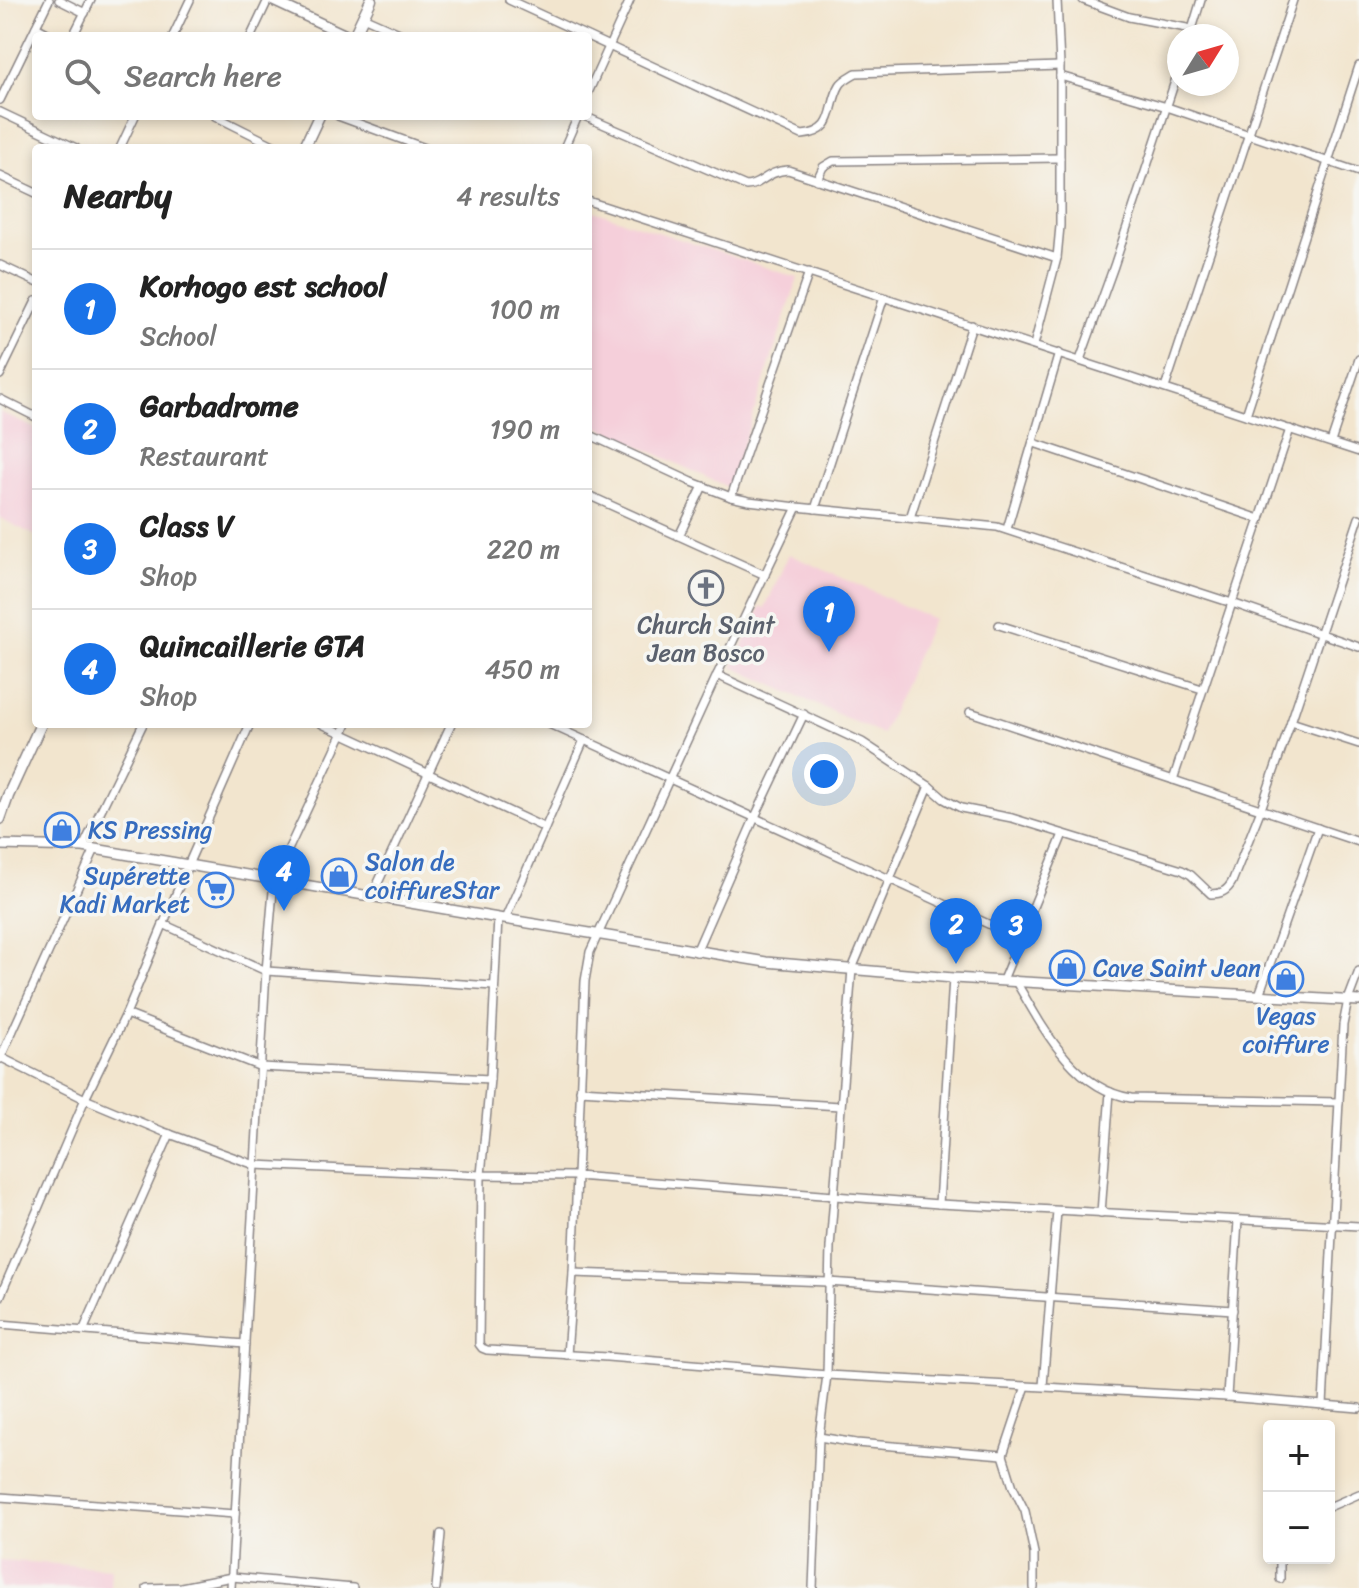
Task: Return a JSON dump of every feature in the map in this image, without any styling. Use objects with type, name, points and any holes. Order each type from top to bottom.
[{"type":"main road","points":[[356,32],[371,0]]},
{"type":"main road","points":[[306,144],[317,120]]},
{"type":"main road","points":[[0,819],[4,795],[39,728]]},
{"type":"street","points":[[34,32],[49,0]]},
{"type":"street","points":[[59,0],[85,13]]},
{"type":"street","points":[[75,32],[91,0]]},
{"type":"street","points":[[175,32],[190,0]]},
{"type":"street","points":[[253,32],[270,0],[339,32]]},
{"type":"street","points":[[509,0],[580,32]]},
{"type":"street","points":[[592,84],[630,0]]},
{"type":"street","points":[[1034,345],[1057,258],[1060,226],[1057,0]]},
{"type":"street","points":[[1083,0],[1167,27]]},
{"type":"street","points":[[1194,24],[1201,0]]},
{"type":"street","points":[[1165,388],[1293,0]]},
{"type":"street","points":[[363,17],[397,32]]},
{"type":"street","points":[[36,27],[45,32]]},
{"type":"street","points":[[0,100],[32,35]]},
{"type":"street","points":[[592,37],[802,135],[811,134],[828,122],[840,84],[856,73],[1060,66]]},
{"type":"street","points":[[1246,415],[1359,66]]},
{"type":"street","points":[[1060,76],[1167,107],[1359,172]]},
{"type":"street","points":[[1080,360],[1170,96]]},
{"type":"street","points":[[0,112],[68,144]]},
{"type":"street","points":[[122,144],[133,120]]},
{"type":"street","points":[[223,120],[271,144]]},
{"type":"street","points":[[348,120],[405,144]]},
{"type":"street","points":[[566,144],[579,120]]},
{"type":"street","points":[[590,120],[746,186],[777,171],[788,170],[1057,258]]},
{"type":"street","points":[[817,180],[823,167],[833,161],[1060,158]]},
{"type":"street","points":[[0,176],[32,191]]},
{"type":"street","points":[[592,202],[1359,452]]},
{"type":"street","points":[[0,265],[32,280]]},
{"type":"street","points":[[731,497],[809,272]]},
{"type":"street","points":[[815,509],[884,297]]},
{"type":"street","points":[[0,375],[32,309]]},
{"type":"street","points":[[910,518],[972,325]]},
{"type":"street","points":[[1007,529],[1059,353]]},
{"type":"street","points":[[1331,442],[1359,359]]},
{"type":"street","points":[[0,399],[32,415]]},
{"type":"street","points":[[1173,780],[1290,429]]},
{"type":"street","points":[[592,436],[731,497],[1007,529],[1359,647]]},
{"type":"street","points":[[1034,443],[1260,519]]},
{"type":"street","points":[[679,536],[703,486]]},
{"type":"street","points":[[592,497],[765,575]]},
{"type":"street","points":[[567,1355],[585,981],[590,952],[797,507]]},
{"type":"street","points":[[717,675],[862,742],[961,808],[1012,818],[1187,872],[1205,890],[1217,894],[1232,882],[1261,809],[1321,634],[1355,547],[1359,518]]},
{"type":"street","points":[[999,625],[1202,689]]},
{"type":"street","points":[[970,712],[1359,842]]},
{"type":"street","points":[[696,952],[804,714]]},
{"type":"street","points":[[1291,722],[1359,744]]},
{"type":"street","points":[[83,847],[141,728]]},
{"type":"street","points":[[0,1297],[248,728]]},
{"type":"street","points":[[331,728],[545,828]]},
{"type":"street","points":[[231,1588],[266,971],[274,880],[345,728]]},
{"type":"street","points":[[372,896],[449,728]]},
{"type":"street","points":[[558,728],[1019,938]]},
{"type":"street","points":[[584,740],[502,919],[493,986],[490,1079],[481,1175],[479,1344],[482,1348],[827,1375],[1227,1397],[1359,1408]]},
{"type":"street","points":[[813,1588],[819,1437],[827,1375],[828,1282],[852,969],[929,786]]},
{"type":"street","points":[[1259,995],[1318,828]]},
{"type":"street","points":[[1003,980],[1063,834]]},
{"type":"street","points":[[0,845],[83,847],[766,962],[953,978],[1359,1001]]},
{"type":"street","points":[[95,849],[0,1058],[85,1099],[255,1165],[576,1176],[939,1204],[1359,1226]]},
{"type":"street","points":[[163,924],[266,971],[493,986]]},
{"type":"street","points":[[1323,1405],[1343,1025],[1359,971]]},
{"type":"street","points":[[939,1204],[953,978]]},
{"type":"street","points":[[1015,980],[1057,1047],[1087,1078],[1110,1092],[1131,1098],[1339,1102]]},
{"type":"street","points":[[126,1014],[261,1067],[490,1079]]},
{"type":"street","points":[[580,1090],[840,1106]]},
{"type":"street","points":[[1101,1213],[1110,1092]]},
{"type":"street","points":[[83,1331],[170,1134]]},
{"type":"street","points":[[1043,1386],[1057,1211]]},
{"type":"street","points":[[1227,1397],[1238,1220]]},
{"type":"street","points":[[573,1273],[828,1282],[1233,1310]]},
{"type":"street","points":[[0,1324],[245,1344]]},
{"type":"street","points":[[1026,1386],[1003,1455],[1025,1511],[1034,1553],[1034,1588]]},
{"type":"street","points":[[819,1437],[1003,1455]]},
{"type":"street","points":[[1335,1504],[1359,1494]]},
{"type":"street","points":[[0,1497],[235,1514]]},
{"type":"street","points":[[436,1588],[441,1534]]},
{"type":"street","points":[[1280,1564],[1280,1579]]},
{"type":"street","points":[[147,1588],[181,1587],[232,1577],[353,1588]]},
{"type":"shaded area","points":[[592,211],[798,278],[729,488],[592,424]]},
{"type":"shaded area","points":[[0,412],[32,427],[32,534],[0,518]]},
{"type":"shaded area","points":[[789,554],[933,619],[882,734],[733,667],[761,606],[765,608]]},
{"type":"shaded area","points":[[0,1560],[111,1568],[110,1588],[0,1588]]},
{"type":"place","name":"Church Saint Jean Bosco","points":[[706,588]]},
{"type":"place","name":"Korhogo est school","points":[[829,652]]},
{"type":"place","name":"KS Pressing","points":[[62,830]]},
{"type":"place","name":"Salon de coiffureStar","points":[[339,876]]},
{"type":"place","name":"Supérette Kadi Market","points":[[216,890]]},
{"type":"place","name":"Quincaillerie GTA","points":[[284,911]]},
{"type":"place","name":"Garbadrome","points":[[956,964]]},
{"type":"place","name":"Class V","points":[[1016,965]]},
{"type":"place","name":"Cave Saint Jean","points":[[1067,968]]},
{"type":"place","name":"Vegas coiffure","points":[[1286,979]]}]
